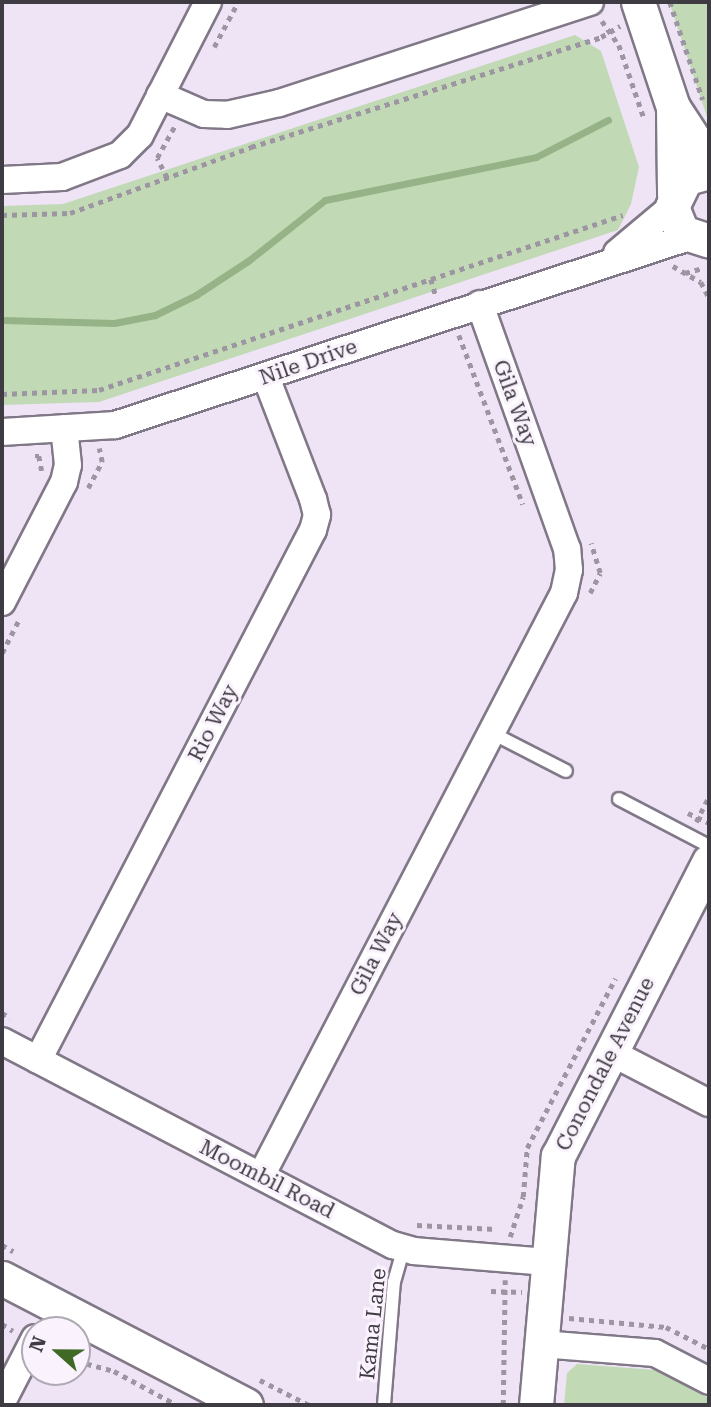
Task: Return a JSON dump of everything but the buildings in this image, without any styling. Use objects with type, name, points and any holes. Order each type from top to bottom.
[{"type":"street","points":[[2,180],[62,177],[109,161],[132,144],[208,2]]},
{"type":"street","points":[[160,95],[184,108],[227,115],[279,103],[590,2]]},
{"type":"street","points":[[650,4],[673,107],[673,201],[676,224],[700,253]]},
{"type":"street","points":[[673,107],[709,162]]},
{"type":"street","points":[[673,201],[686,178],[709,172]]},
{"type":"street","name":"Nile Drive","points":[[608,261],[673,201]]},
{"type":"street","name":"Nile Drive","points":[[2,432],[115,425],[266,377],[608,261],[700,253]]},
{"type":"street","name":"Gila Way","points":[[261,1176],[564,593],[569,570],[567,549],[480,304]]},
{"type":"street","name":"Rio Way","points":[[43,1049],[313,530],[317,515],[313,499],[266,377]]},
{"type":"street","points":[[2,602],[64,482],[68,465],[64,428]]},
{"type":"street","name":"Conondale Avenue","points":[[536,1405],[554,1345],[548,1262],[558,1156],[709,862]]},
{"type":"street","name":"Moombil Road","points":[[2,1041],[43,1049],[261,1176],[405,1236],[548,1262]]},
{"type":"street","points":[[610,1052],[709,1103]]},
{"type":"street","points":[[2,1278],[45,1316]]},
{"type":"street","points":[[91,1337],[246,1405]]},
{"type":"street","points":[[554,1345],[655,1353],[709,1381]]},
{"type":"street","points":[[2,1402],[21,1365]]},
{"type":"lane","points":[[492,733],[566,771]]},
{"type":"lane","points":[[619,799],[709,846]]},
{"type":"lane","name":"Kama Lane","points":[[384,1405],[394,1282],[405,1236]]},
{"type":"path","points":[[213,50],[238,2]]},
{"type":"path","points":[[2,215],[70,213],[251,147],[601,37],[650,4],[705,109]]},
{"type":"path","points":[[167,178],[157,158],[184,108]]},
{"type":"path","points":[[2,394],[99,390],[637,211]]},
{"type":"path","points":[[459,335],[525,508]]},
{"type":"path","points":[[27,456],[39,456],[43,474]]},
{"type":"path","points":[[683,811],[709,823]]},
{"type":"path","points":[[2,1013],[43,1049]]},
{"type":"path","points":[[405,1236],[496,1229]]},
{"type":"path","points":[[554,1345],[569,1306]]},
{"type":"path","points":[[91,1365],[114,1371],[177,1405]]},
{"type":"green space","points":[[669,2],[709,2],[709,123]]},
{"type":"green space","points":[[575,35],[601,51],[639,167],[631,204],[618,230],[99,402],[2,405],[2,206],[63,204]]},
{"type":"green space","points":[[577,1364],[655,1370],[709,1398],[709,1405],[564,1405],[567,1373]]},
{"type":"waterway","points":[[2,320],[114,323],[155,315],[196,295],[248,261],[325,200],[536,157],[608,120]]}]
